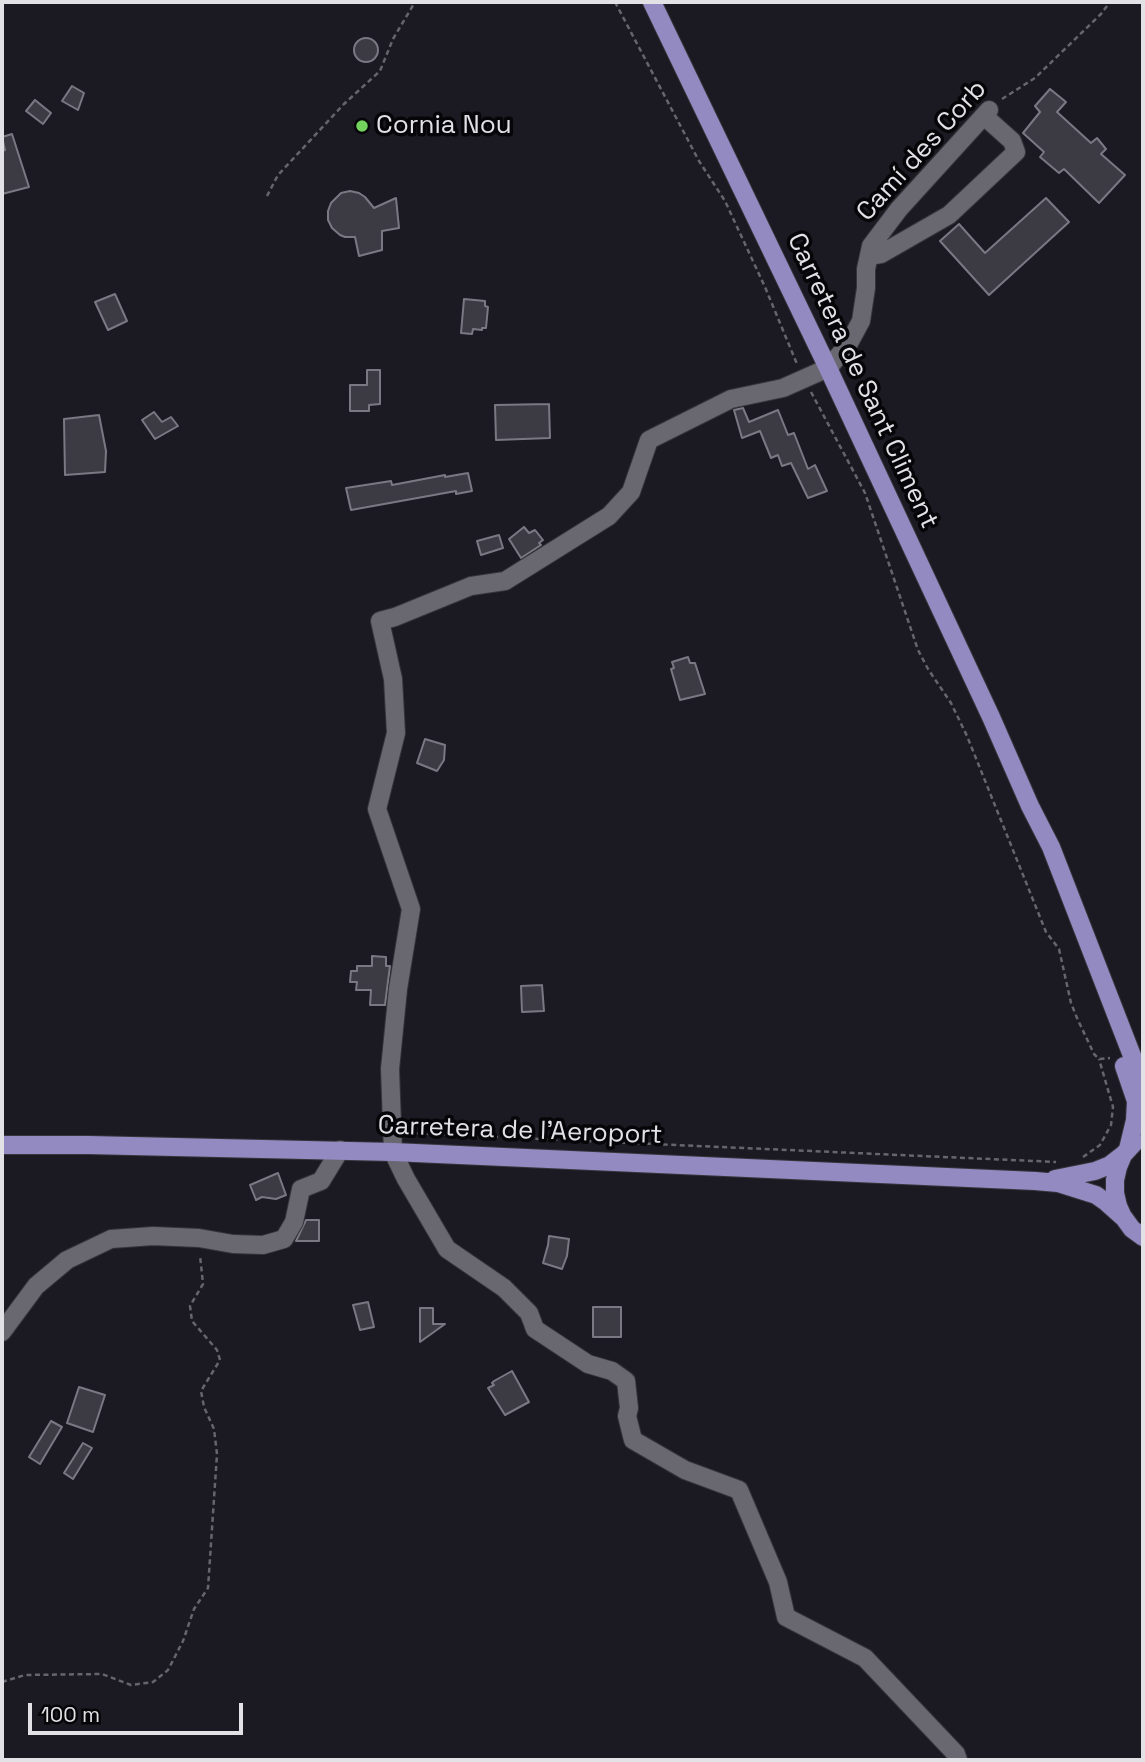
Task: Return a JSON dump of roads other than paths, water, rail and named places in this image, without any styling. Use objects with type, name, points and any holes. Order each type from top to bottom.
[{"type":"main road","name":"Carretera de Sant Climent","points":[[652,2],[828,368],[992,717],[1030,806]]},
{"type":"main road","points":[[1030,806],[1042,851],[1136,1101],[1135,1121],[1115,1180],[1118,1206],[1124,1218]]},
{"type":"main road","points":[[1030,806],[1051,847],[1143,1084]]},
{"type":"main road","points":[[1035,1181],[1060,1179],[1110,1165],[1143,1136]]},
{"type":"main road","name":"Carretera de l'Aeroport","points":[[2,1145],[340,1150],[1035,1181]]},
{"type":"main road","points":[[1035,1181],[1058,1183],[1084,1190],[1106,1202],[1143,1237]]},
{"type":"street","name":"Camí des Corb","points":[[828,368],[848,345],[861,321],[866,269],[871,246],[899,209],[987,113],[1012,141],[1016,152],[949,215],[881,254],[869,256]]},
{"type":"street","points":[[828,368],[783,388],[731,399],[649,440],[631,492],[609,516],[505,581],[471,586],[380,621],[393,679],[396,733],[377,809],[411,909],[398,989],[390,1069],[393,1152],[447,1249],[504,1288],[529,1313],[534,1329],[587,1364],[612,1371],[626,1381],[629,1408],[627,1416],[633,1440],[685,1471],[738,1490],[778,1582],[786,1617],[865,1658],[957,1754],[958,1760]]},
{"type":"street","points":[[2,1332],[36,1286],[67,1260],[111,1240],[153,1236],[264,1245],[284,1239],[294,1222],[301,1189],[321,1181],[340,1150]]},
{"type":"place","name":"Cornia Nou","points":[[362,126]]}]
